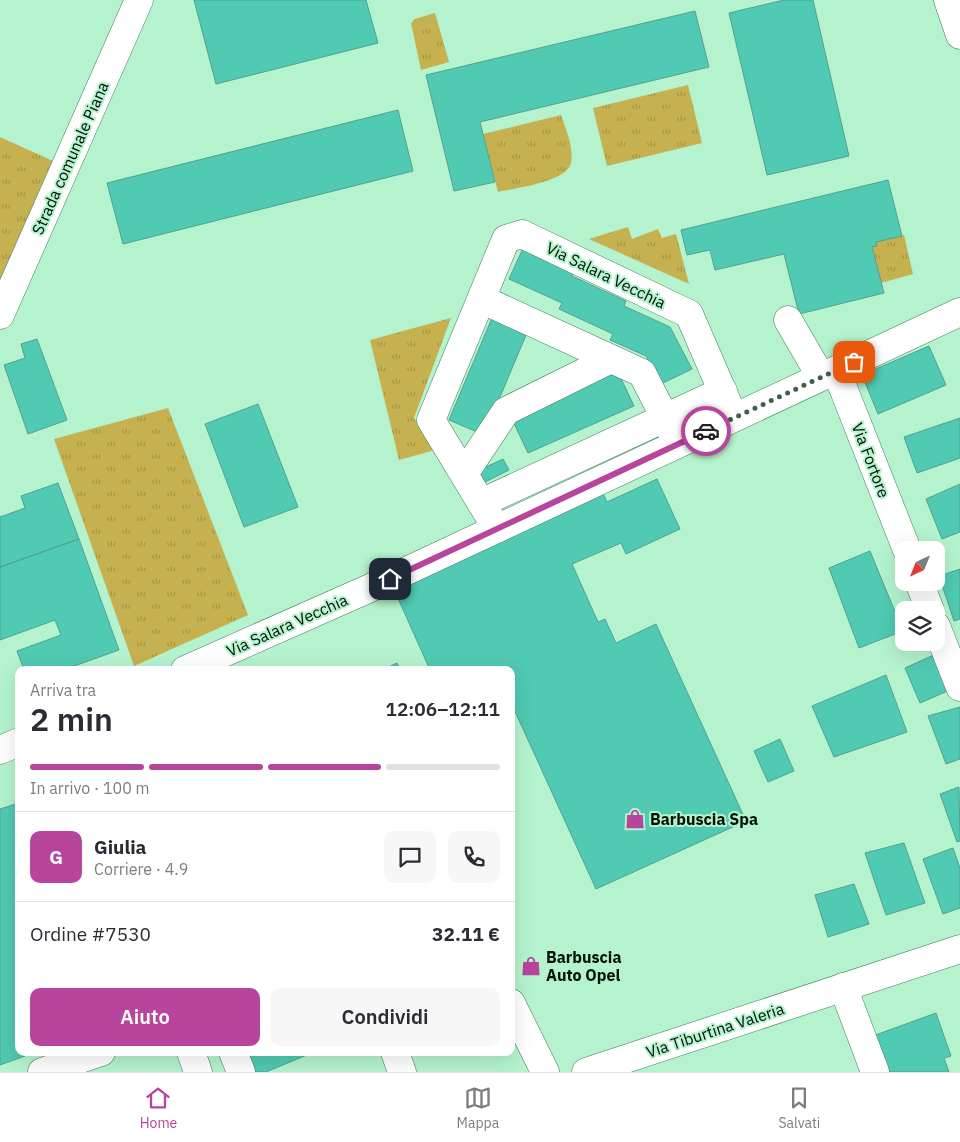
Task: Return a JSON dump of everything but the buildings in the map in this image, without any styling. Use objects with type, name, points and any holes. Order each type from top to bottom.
[{"type":"street","name":"Strada comunale Piana","points":[[0,315],[139,0]]},
{"type":"street","points":[[948,0],[960,36]]},
{"type":"street","name":"Via Salara Vecchia","points":[[497,529],[431,420],[506,239],[522,234],[689,314],[734,418]]},
{"type":"street","points":[[481,299],[642,373],[678,444]]},
{"type":"street","name":"Via Salara Vecchia","points":[[194,666],[331,606],[960,312]]},
{"type":"street","name":"Via Fortore","points":[[788,320],[829,373],[902,541]]},
{"type":"street","points":[[464,474],[506,410],[611,359]]},
{"type":"street","points":[[481,503],[723,391]]},
{"type":"street","points":[[945,649],[960,687]]},
{"type":"street","points":[[0,750],[15,744]]},
{"type":"street","name":"Via Tiburtina Valeria","points":[[586,1072],[960,948]]},
{"type":"street","points":[[843,987],[875,1072]]},
{"type":"street","points":[[515,1011],[544,1072]]},
{"type":"street","points":[[42,1072],[89,1056]]},
{"type":"street","points":[[192,1056],[198,1072]]},
{"type":"street","points":[[235,1056],[241,1072]]},
{"type":"street","points":[[396,1056],[402,1072]]},
{"type":"green space","points":[[435,13],[449,62],[421,70],[411,23],[415,19]]},
{"type":"green space","points":[[688,85],[702,143],[607,166],[593,108]]},
{"type":"green space","points":[[561,115],[569,139],[572,157],[567,170],[560,175],[539,183],[498,192],[483,134]]},
{"type":"green space","points":[[0,137],[53,161],[0,280]]},
{"type":"green space","points":[[628,227],[632,239],[658,229],[662,238],[676,234],[689,284],[589,239]]},
{"type":"green space","points":[[904,235],[913,274],[881,283],[872,247],[876,242]]},
{"type":"green space","points":[[451,318],[414,418],[435,450],[399,460],[370,340]]},
{"type":"green space","points":[[168,408],[248,615],[134,666],[54,439]]},
{"type":"way so far","points":[[706,431],[854,362]]},
{"type":"place","name":"Barbuscia Spa","points":[[635,819]]},
{"type":"place","name":"Barbuscia Auto Opel","points":[[531,966]]},
{"type":"route","points":[[390,579],[706,431]]}]
